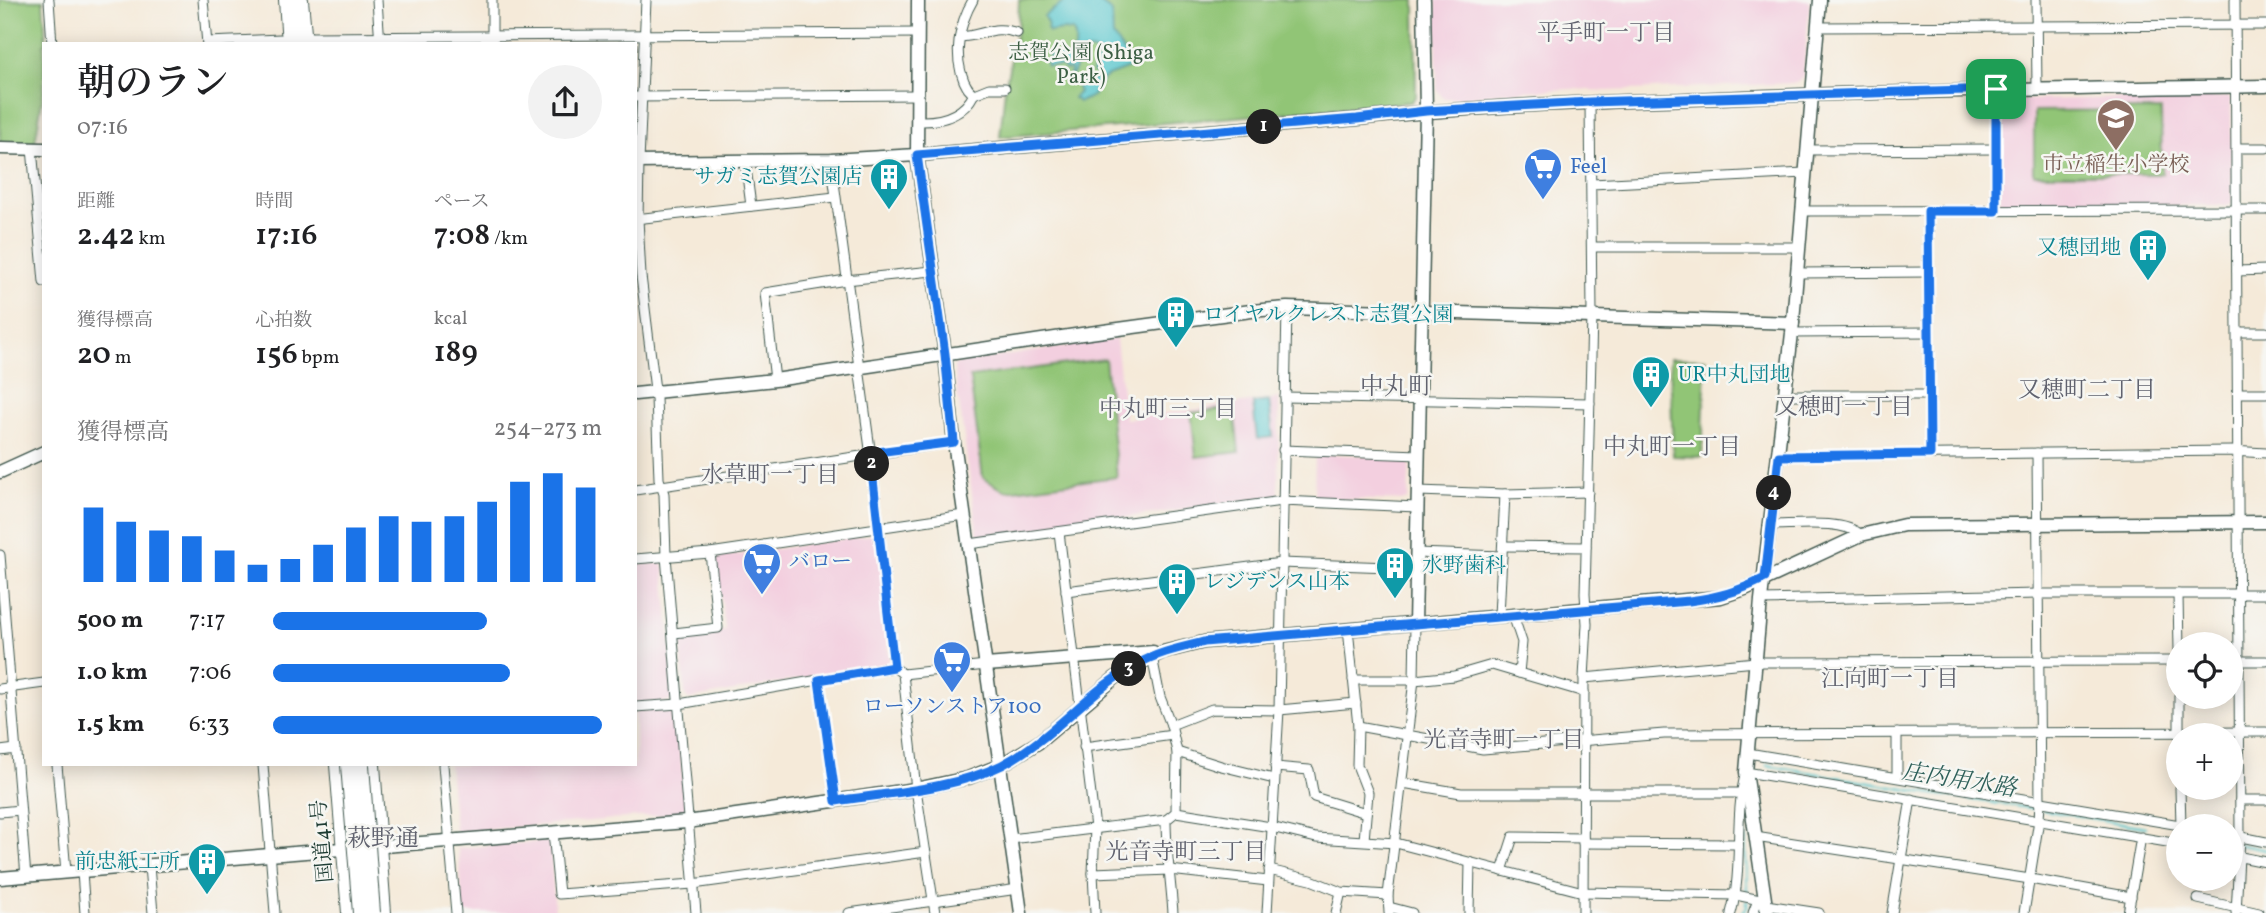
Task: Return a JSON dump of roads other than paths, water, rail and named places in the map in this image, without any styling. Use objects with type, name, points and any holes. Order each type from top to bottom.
[{"type":"highway","points":[[278,0],[284,42]]},
{"type":"highway","points":[[284,42],[287,0]]},
{"type":"highway","points":[[300,0],[308,41]]},
{"type":"highway","points":[[307,0],[308,41]]},
{"type":"highway","name":"国道41号","points":[[338,766],[350,913]]},
{"type":"highway","points":[[349,766],[361,913]]},
{"type":"highway","points":[[361,766],[372,913]]},
{"type":"highway","points":[[372,766],[383,913]]},
{"type":"street","points":[[49,0],[52,42]]},
{"type":"street","points":[[203,0],[207,42]]},
{"type":"street","points":[[377,0],[380,40]]},
{"type":"street","points":[[492,0],[492,39]]},
{"type":"street","points":[[646,0],[637,162],[638,276],[655,392],[696,913]]},
{"type":"street","points":[[918,0],[917,155],[964,515],[1021,913]]},
{"type":"street","points":[[973,0],[964,19],[958,58],[969,91],[974,94]]},
{"type":"street","points":[[1412,913],[1389,910],[1388,895],[1413,680],[1426,111],[1424,0]]},
{"type":"street","points":[[1731,913],[1739,896],[1740,793],[1746,772],[1762,600],[1793,328],[1820,0]]},
{"type":"street","points":[[2036,0],[2037,89]]},
{"type":"street","points":[[2235,0],[2239,452],[2236,632]]},
{"type":"street","points":[[1818,27],[2266,25]]},
{"type":"street","points":[[960,37],[975,37],[993,29],[1004,28],[1017,33]]},
{"type":"street","points":[[308,41],[644,34],[918,33]]},
{"type":"street","points":[[637,162],[831,160],[917,155],[1426,111],[1590,102],[1996,89],[2266,86]]},
{"type":"street","points":[[923,121],[957,114],[969,104],[974,94],[989,88],[1005,88]]},
{"type":"street","points":[[1996,89],[1996,211]]},
{"type":"street","points":[[639,97],[917,95]]},
{"type":"street","points":[[1583,913],[1584,678],[1592,316],[1590,102]]},
{"type":"street","points":[[0,148],[40,146],[42,214]]},
{"type":"street","points":[[2236,148],[2266,148]]},
{"type":"street","points":[[1807,150],[1996,149]]},
{"type":"street","points":[[745,160],[751,206]]},
{"type":"street","points":[[831,160],[870,453],[894,667],[902,674],[935,913]]},
{"type":"street","points":[[1592,184],[1805,173]]},
{"type":"street","points":[[637,219],[835,197]]},
{"type":"street","points":[[1802,211],[2266,210]]},
{"type":"street","points":[[1928,211],[1930,454]]},
{"type":"street","points":[[1592,247],[1799,247]]},
{"type":"street","points":[[2237,271],[2266,270]]},
{"type":"street","points":[[775,380],[765,293],[846,280],[932,271]]},
{"type":"street","points":[[1797,273],[1928,272]]},
{"type":"street","points":[[1267,913],[1279,710],[1287,309]]},
{"type":"street","points":[[637,394],[775,380],[1251,311],[1287,309],[1592,316],[1793,328],[1929,332]]},
{"type":"street","points":[[637,327],[647,326]]},
{"type":"street","points":[[2238,332],[2266,332]]},
{"type":"street","points":[[2238,393],[2266,393]]},
{"type":"street","points":[[1786,395],[1929,395]]},
{"type":"street","points":[[1285,397],[1590,403]]},
{"type":"street","points":[[637,490],[954,442]]},
{"type":"street","points":[[1283,450],[1419,455]]},
{"type":"street","points":[[0,472],[42,453]]},
{"type":"street","points":[[2024,913],[2040,802],[2037,453]]},
{"type":"street","points":[[1779,456],[2266,453]]},
{"type":"street","points":[[1418,491],[1505,494],[1588,492]]},
{"type":"street","points":[[1499,617],[1505,494]]},
{"type":"street","points":[[969,544],[1282,501],[1417,507]]},
{"type":"street","points":[[637,559],[710,553],[964,515]]},
{"type":"street","points":[[902,674],[1074,657],[1157,654],[1204,642],[1721,597],[1745,589],[1861,535],[1904,525],[2266,522]]},
{"type":"street","points":[[1771,525],[1843,526],[1856,530],[1861,535]]},
{"type":"street","points":[[1059,532],[1095,828],[1095,913]]},
{"type":"street","points":[[1416,553],[1586,547]]},
{"type":"street","points":[[674,633],[718,628],[710,553]]},
{"type":"street","points":[[0,555],[3,628],[11,688],[26,877]]},
{"type":"street","points":[[1066,592],[1281,563],[1416,568]]},
{"type":"street","points":[[1762,600],[2038,594],[2266,594]]},
{"type":"street","points":[[2178,594],[2179,632]]},
{"type":"street","points":[[1513,615],[1522,642],[1519,673]]},
{"type":"street","points":[[1348,629],[1358,726],[1357,765],[1367,793],[1364,840]]},
{"type":"street","points":[[0,878],[687,822],[916,789],[968,778],[1001,765],[1039,742],[1115,678],[1157,654]]},
{"type":"street","points":[[1157,654],[1160,697],[1171,724],[1177,752],[1177,812]]},
{"type":"street","points":[[1584,678],[1756,662],[2166,661]]},
{"type":"street","points":[[2243,661],[2266,661]]},
{"type":"street","points":[[1353,680],[1413,680],[1454,676],[1492,665],[1584,692]]},
{"type":"street","points":[[637,707],[679,704],[894,667]]},
{"type":"street","points":[[819,680],[836,801]]},
{"type":"street","points":[[0,689],[42,683]]},
{"type":"street","points":[[1171,724],[1212,709],[1279,710],[1356,703]]},
{"type":"street","points":[[1358,726],[1483,749],[1664,734],[2166,733]]},
{"type":"street","points":[[2243,732],[2266,732]]},
{"type":"street","points":[[1897,733],[1897,777]]},
{"type":"street","points":[[1084,747],[1173,735]]},
{"type":"street","points":[[0,751],[16,750]]},
{"type":"street","points":[[1177,752],[1274,779]]},
{"type":"street","points":[[1748,753],[2166,823]]},
{"type":"street","points":[[57,766],[66,873]]},
{"type":"street","points":[[263,766],[275,913]]},
{"type":"street","points":[[443,766],[456,913]]},
{"type":"street","points":[[1275,767],[1309,770],[1314,797],[1366,813]]},
{"type":"street","points":[[1746,772],[2166,842]]},
{"type":"street","points":[[1746,772],[1762,904]]},
{"type":"street","points":[[1403,783],[1461,793],[1740,793]]},
{"type":"street","points":[[1892,913],[1911,799]]},
{"type":"street","points":[[2238,814],[2239,800]]},
{"type":"street","points":[[2243,800],[2266,800]]},
{"type":"street","points":[[0,812],[20,810]]},
{"type":"street","points":[[1011,839],[1149,823],[1166,820],[1177,812],[1271,827],[1316,838],[1396,843],[1583,892],[1739,896],[1762,904],[1819,913]]},
{"type":"street","points":[[1166,820],[1166,855],[1170,870],[1173,913]]},
{"type":"street","points":[[553,832],[559,894],[693,884],[926,852]]},
{"type":"street","points":[[1502,871],[1513,837],[1738,844]]},
{"type":"street","points":[[1755,837],[2131,897]]},
{"type":"street","points":[[2128,913],[2141,837]]},
{"type":"street","points":[[2243,837],[2266,842]]},
{"type":"street","points":[[2243,857],[2266,862]]},
{"type":"street","points":[[1469,913],[1470,863]]},
{"type":"street","points":[[149,866],[153,913]]},
{"type":"street","points":[[1093,873],[1170,870],[1268,881]]},
{"type":"street","points":[[1269,870],[1311,880],[1341,892],[1388,895]]},
{"type":"street","points":[[82,872],[85,913]]},
{"type":"street","points":[[849,913],[1018,889]]},
{"type":"street","points":[[2236,891],[2236,910]]},
{"type":"street","points":[[1336,913],[1341,892]]},
{"type":"street","points":[[2198,899],[2236,910],[2259,913]]},
{"type":"street","points":[[1753,913],[1762,904]]},
{"type":"water","points":[[1067,0],[1096,0],[1112,12],[1113,36],[1131,64],[1129,68],[1102,80],[1093,96],[1079,102],[1073,98],[1079,92],[1078,85],[1085,84],[1083,81],[1086,79],[1095,80],[1098,76],[1092,72],[1095,62],[1103,56],[1095,51],[1084,52],[1069,79],[1070,69],[1047,66],[1050,58],[1048,55],[1067,58],[1075,46],[1073,31],[1049,32],[1044,16]]},
{"type":"water","points":[[1269,401],[1273,437],[1257,439],[1253,403]]},
{"type":"waterway","name":"庄内用水路","points":[[1767,765],[2036,809]]},
{"type":"waterway","name":"庄内用水路","points":[[2043,810],[2145,827]]},
{"type":"waterway","name":"庄内用水路","points":[[1745,835],[1747,894]]},
{"type":"waterway","name":"庄内用水路","points":[[2243,845],[2266,850]]},
{"type":"waterway","name":"庄内用水路","points":[[1742,913],[1747,907],[1747,901]]},
{"type":"place","name":"市立稲生小学校","points":[[2116,152]]},
{"type":"place","name":"Feel","points":[[1543,201]]},
{"type":"place","name":"サガミ志賀公園店","points":[[889,211]]},
{"type":"place","name":"又穂団地","points":[[2148,282]]},
{"type":"place","name":"ロイヤルクレスト志賀公園","points":[[1176,349]]},
{"type":"place","name":"UR中丸団地","points":[[1651,409]]},
{"type":"place","name":"バロー","points":[[762,596]]},
{"type":"place","name":"水野歯科","points":[[1395,600]]},
{"type":"place","name":"レジデンス山本","points":[[1177,616]]},
{"type":"place","name":"ローソンストア100","points":[[952,694]]},
{"type":"place","name":"前忠紙工所","points":[[207,896]]},
{"type":"district","name":"平手町一丁目","points":[[1606,34]]},
{"type":"district","name":"中丸町","points":[[1396,388]]},
{"type":"district","name":"又穂町二丁目","points":[[2087,391]]},
{"type":"district","name":"又穂町一丁目","points":[[1844,408]]},
{"type":"district","name":"中丸町三丁目","points":[[1168,410]]},
{"type":"district","name":"中丸町一丁目","points":[[1672,448]]},
{"type":"district","name":"水草町一丁目","points":[[770,476]]},
{"type":"district","name":"江向町一丁目","points":[[1890,680]]},
{"type":"district","name":"光音寺町一丁目","points":[[1504,741]]},
{"type":"district","name":"萩野通","points":[[383,840]]},
{"type":"district","name":"光音寺町三丁目","points":[[1186,853]]},
{"type":"park label","name":"志賀公園 (Shiga Park)","points":[[1081,65]]}]
